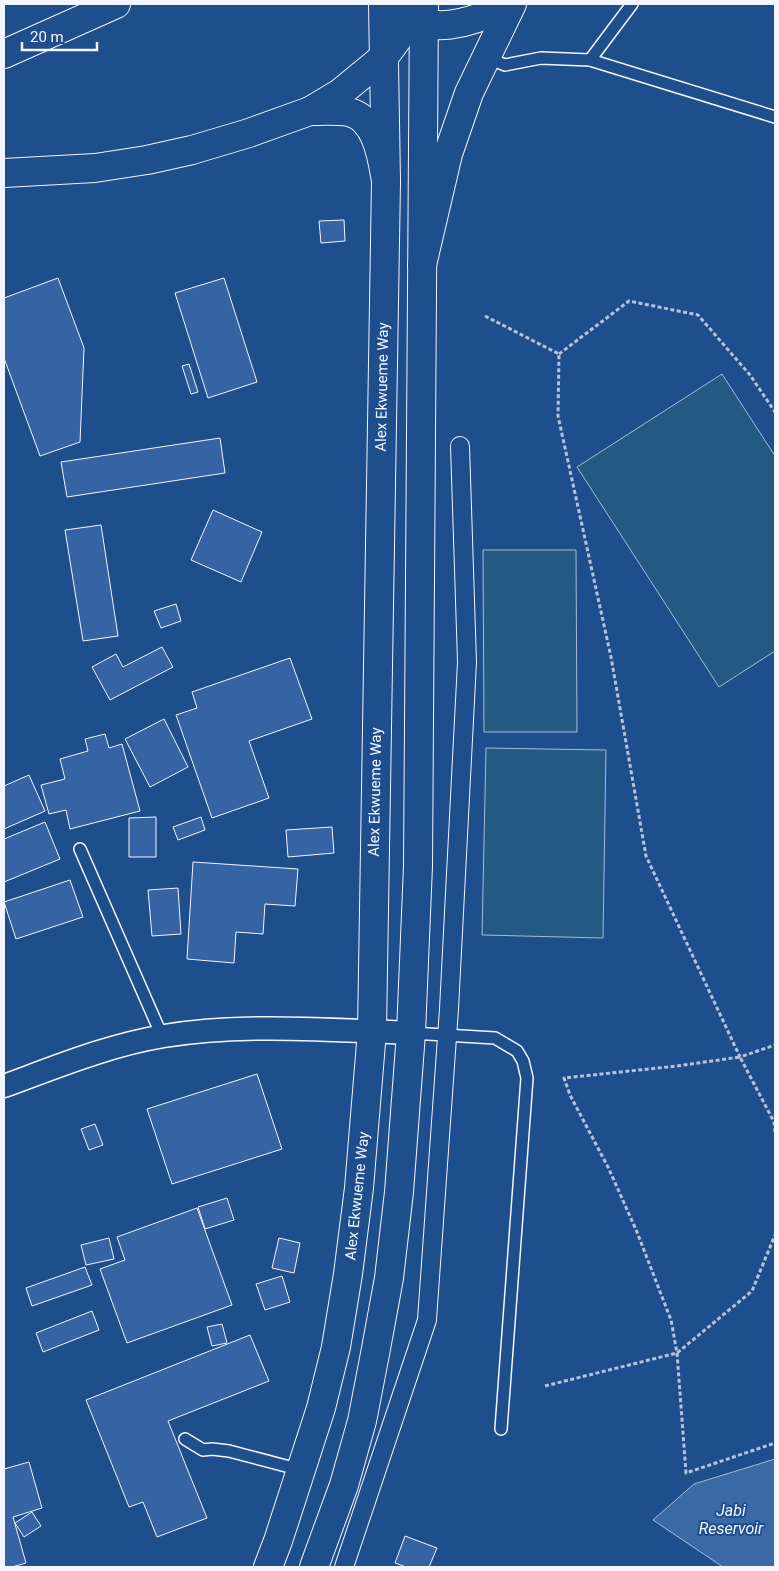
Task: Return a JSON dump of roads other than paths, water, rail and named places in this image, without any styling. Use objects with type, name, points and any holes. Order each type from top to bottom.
[{"type":"main road","points":[[4,54],[116,4]]},
{"type":"main road","name":"Alex Ekwueme Way","points":[[268,1567],[321,1408],[336,1347],[359,1188],[372,1031],[386,180],[383,4]]},
{"type":"main road","points":[[414,10],[431,25],[448,25],[470,21],[492,13],[508,4]]},
{"type":"main road","points":[[422,264],[448,154],[469,93],[512,4]]},
{"type":"main road","points":[[4,173],[95,168],[147,160],[192,150],[249,133],[310,111],[340,93],[385,56],[395,45],[414,10]]},
{"type":"main road","points":[[314,1567],[344,1485],[362,1421],[389,1278],[411,1033],[418,866],[422,264],[414,10]]},
{"type":"main road","points":[[310,111],[351,113],[362,119],[379,144],[386,180]]},
{"type":"street","points":[[344,1567],[427,1320],[447,1035],[468,662],[460,446]]},
{"type":"street","points":[[4,1086],[116,1048],[162,1036],[207,1030],[411,1033]]},
{"type":"lane","points":[[590,60],[632,4]]},
{"type":"lane","points":[[485,57],[505,65],[541,58],[590,60],[775,117]]},
{"type":"lane","points":[[80,848],[162,1036]]},
{"type":"lane","points":[[411,1033],[495,1038],[517,1052],[524,1061],[527,1078],[501,1429]]},
{"type":"lane","points":[[185,1439],[202,1450],[228,1451],[301,1470]]},
{"type":"water","name":"Jabi Reservoir","points":[[775,1459],[775,1567],[723,1567],[653,1520],[694,1484]]}]
